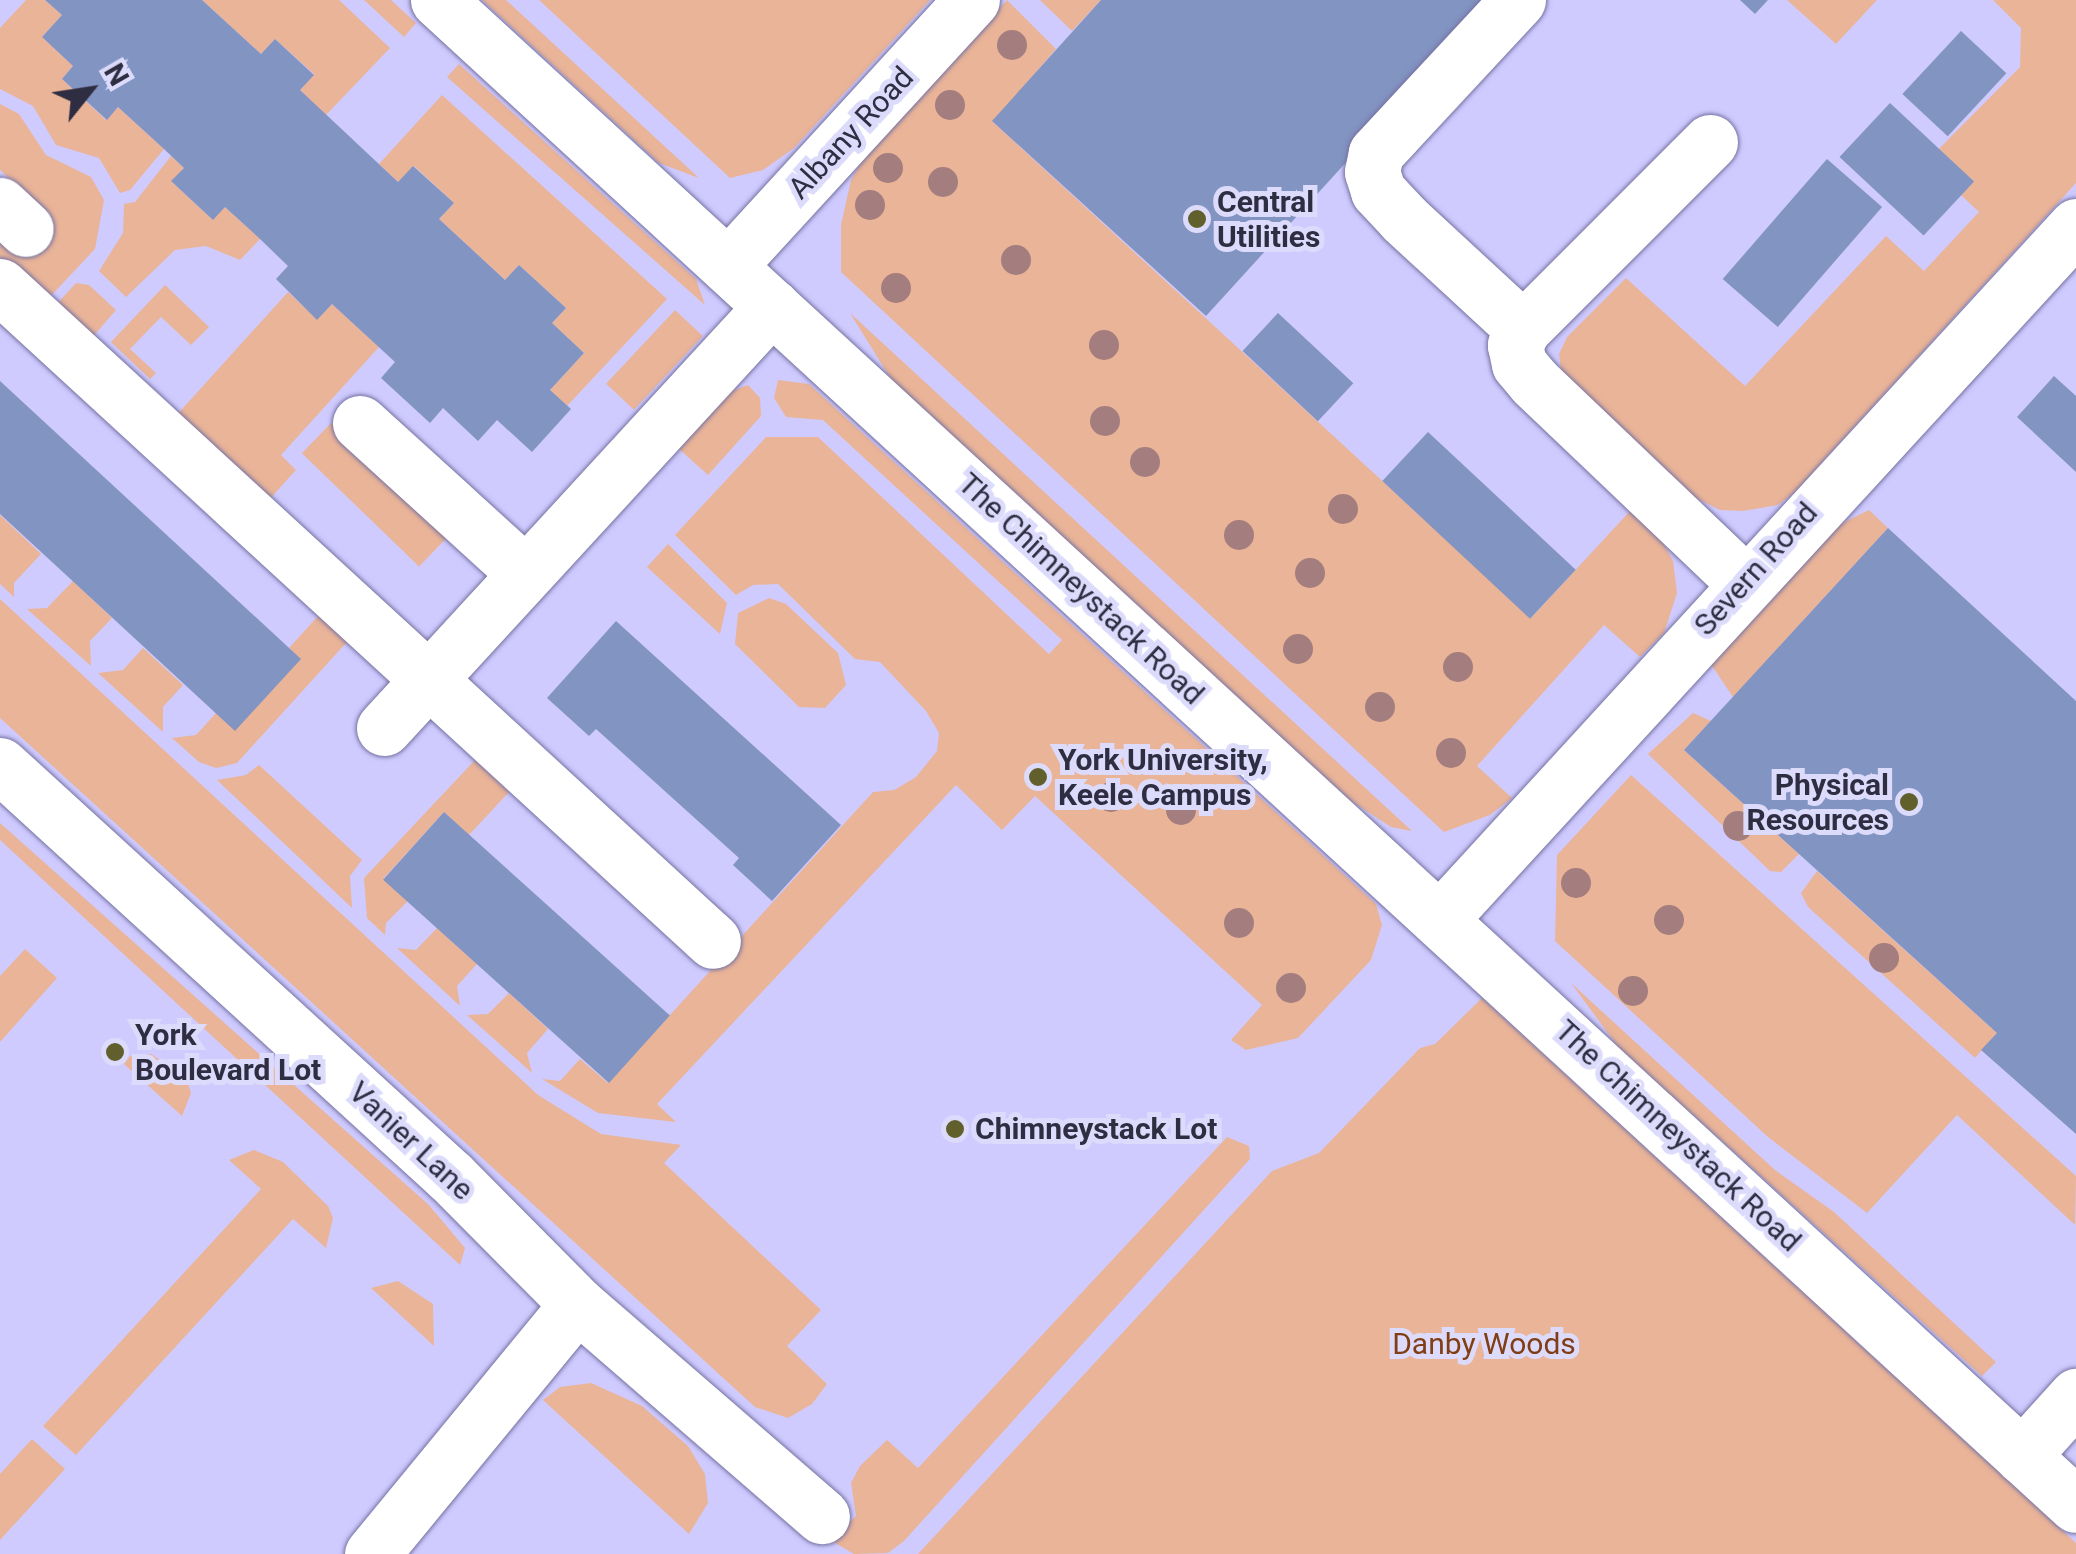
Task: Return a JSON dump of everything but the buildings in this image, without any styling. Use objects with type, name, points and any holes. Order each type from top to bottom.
[{"type":"street","name":"The Chimneystack Road","points":[[438,0],[1442,917],[2076,1505]]},
{"type":"street","name":"Albany Road","points":[[728,266],[972,0]]},
{"type":"street","points":[[1518,0],[1376,153],[1372,172],[1378,191],[1523,329]]},
{"type":"street","points":[[1710,142],[1523,329],[1515,345],[1519,364],[1534,382],[1744,582]]},
{"type":"street","name":"Severn Road","points":[[1442,917],[1744,582],[2076,226]]},
{"type":"street","points":[[0,286],[430,676],[713,940]]},
{"type":"street","points":[[384,728],[772,306]]},
{"type":"street","points":[[360,423],[524,573]]},
{"type":"street","name":"Vanier Lane","points":[[0,765],[452,1177],[576,1304],[822,1516]]},
{"type":"street","points":[[372,1554],[576,1304]]},
{"type":"street","points":[[2022,1456],[2076,1396]]},
{"type":"green space","points":[[26,0],[45,0],[62,15],[42,37],[73,66],[62,79],[106,120],[118,107],[164,149],[130,190],[120,193],[99,158],[56,145],[33,106],[0,89],[0,28]]},
{"type":"green space","points":[[202,0],[339,0],[390,48],[326,115],[300,90],[314,74],[275,39],[261,54]]},
{"type":"green space","points":[[364,0],[391,0],[416,23],[404,37]]},
{"type":"green space","points":[[482,0],[506,0],[699,178],[659,163]]},
{"type":"green space","points":[[539,0],[930,0],[794,148],[763,170],[730,178]]},
{"type":"green space","points":[[1007,0],[1056,49],[993,122],[1531,618],[1631,510],[1660,537],[1673,561],[1677,593],[1664,633],[1640,657],[1604,625],[1477,766],[1512,798],[1490,815],[1444,832],[841,272],[841,225],[851,180],[867,151]]},
{"type":"green space","points":[[1040,0],[1101,0],[1072,31]]},
{"type":"green space","points":[[1787,0],[1877,0],[1836,44]]},
{"type":"green space","points":[[1993,0],[2076,0],[2076,183],[1795,492],[1778,505],[1743,511],[1720,510],[1694,497],[1562,378],[1559,354],[1567,337],[1626,278],[1745,386],[1886,236],[1924,271],[1979,212],[1926,162],[2020,67],[2021,28]]},
{"type":"green space","points":[[459,64],[696,279],[705,305],[447,77]]},
{"type":"green space","points":[[442,95],[667,299],[567,406],[550,390],[584,353],[552,323],[566,308],[519,265],[505,280],[439,219],[454,203],[414,166],[398,182],[379,164]]},
{"type":"green space","points":[[0,104],[19,114],[46,155],[91,177],[104,200],[95,249],[47,300],[0,257],[0,234],[23,255],[54,220],[0,170]]},
{"type":"green space","points":[[171,156],[184,168],[172,182],[212,219],[225,207],[260,239],[240,260],[206,246],[175,250],[126,297],[99,271],[123,233],[124,204],[135,202]]},
{"type":"green space","points":[[76,283],[89,285],[116,310],[90,340],[54,307]]},
{"type":"green space","points":[[165,285],[209,327],[191,345],[161,317],[130,349],[156,373],[150,379],[111,342]]},
{"type":"green space","points":[[288,292],[317,319],[332,304],[379,347],[281,455],[296,470],[266,503],[174,418]]},
{"type":"green space","points":[[675,310],[703,336],[634,410],[606,384]]},
{"type":"green space","points":[[850,313],[1412,831],[1391,827],[1351,801],[894,384]]},
{"type":"green space","points":[[778,380],[809,384],[1376,904],[1382,925],[1371,960],[1298,1038],[1246,1050],[1231,1040],[1262,1005],[1035,796],[1002,830],[956,785],[657,1104],[676,1122],[598,1113],[542,1079],[560,1081],[580,1059],[608,1083],[873,792],[894,790],[916,777],[937,751],[939,733],[926,711],[880,662],[855,659],[778,584],[753,585],[736,595],[675,535],[766,437],[818,437],[1049,654],[1062,640],[823,420],[786,417],[774,398]]},
{"type":"green space","points":[[748,385],[760,398],[761,416],[708,475],[679,449],[731,391]]},
{"type":"green space","points":[[331,423],[448,536],[419,566],[302,453]]},
{"type":"green space","points":[[1869,510],[1888,528],[1733,697],[1708,660],[1828,530]]},
{"type":"green space","points":[[0,515],[41,554],[14,583],[14,597],[0,584]]},
{"type":"green space","points":[[668,544],[727,603],[720,634],[647,567]]},
{"type":"green space","points":[[73,581],[112,618],[90,641],[91,666],[27,609],[47,608]]},
{"type":"green space","points":[[769,598],[786,604],[838,653],[846,685],[825,708],[799,707],[735,644],[738,613]]},
{"type":"green space","points":[[0,599],[538,1095],[601,1134],[681,1145],[664,1163],[821,1310],[787,1346],[827,1384],[812,1404],[788,1418],[755,1407],[0,718]]},
{"type":"green space","points":[[318,616],[347,642],[237,763],[216,768],[199,762],[172,738],[196,735],[216,713],[300,659],[289,648]]},
{"type":"green space","points":[[143,648],[183,685],[163,707],[163,732],[98,673],[123,670]]},
{"type":"green space","points":[[1693,713],[1711,721],[1684,750],[1799,854],[1781,872],[1770,871],[1648,754]]},
{"type":"green space","points":[[475,760],[509,792],[469,835],[444,812],[384,878],[408,901],[386,923],[385,935],[367,918],[364,878]]},
{"type":"green space","points":[[259,765],[362,860],[350,876],[352,908],[217,780],[246,775]]},
{"type":"green space","points":[[1631,775],[2076,1176],[2075,1225],[1957,1115],[1867,1213],[1768,1137],[1555,941],[1557,855]]},
{"type":"green space","points":[[0,823],[429,1205],[465,1248],[460,1265],[0,840]]},
{"type":"green space","points":[[1817,871],[1997,1033],[1975,1058],[1808,907],[1801,893]]},
{"type":"green space","points":[[437,928],[477,964],[457,986],[460,1006],[397,948],[416,950]]},
{"type":"green space","points":[[25,949],[57,978],[0,1042],[0,976]]},
{"type":"green space","points":[[1571,983],[1775,1170],[1834,1212],[1996,1362],[1982,1376],[1619,1048]]},
{"type":"green space","points":[[509,993],[548,1029],[527,1053],[532,1073],[467,1015],[488,1014]]},
{"type":"green space","name":"Danby Woods","points":[[1482,998],[2076,1543],[2076,1554],[918,1554],[1272,1171],[1319,1153],[1420,1048],[1435,1044]]},
{"type":"green space","points":[[151,1054],[186,1078],[191,1093],[182,1116],[124,1064],[130,1056]]},
{"type":"green space","points":[[1227,1137],[1249,1146],[1250,1159],[904,1541],[888,1553],[854,1554],[830,1540],[856,1516],[851,1483],[860,1466],[887,1440],[918,1468]]},
{"type":"green space","points":[[254,1150],[283,1162],[328,1206],[333,1218],[326,1248],[293,1219],[76,1455],[43,1426],[261,1189],[229,1160]]},
{"type":"green space","points":[[398,1281],[433,1304],[434,1346],[371,1288]]},
{"type":"green space","points":[[591,1383],[642,1406],[688,1446],[705,1474],[708,1503],[689,1534],[543,1400],[560,1387]]},
{"type":"green space","points":[[32,1439],[65,1469],[0,1540],[0,1474]]},
{"type":"place","name":"Central Utilities","points":[[1197,219]]},
{"type":"place","name":"York University, Keele Campus","points":[[1038,777]]},
{"type":"place","name":"Physical Resources","points":[[1909,802]]},
{"type":"place","name":"York Boulevard Lot","points":[[115,1052]]},
{"type":"place","name":"Chimneystack Lot","points":[[955,1129]]}]
